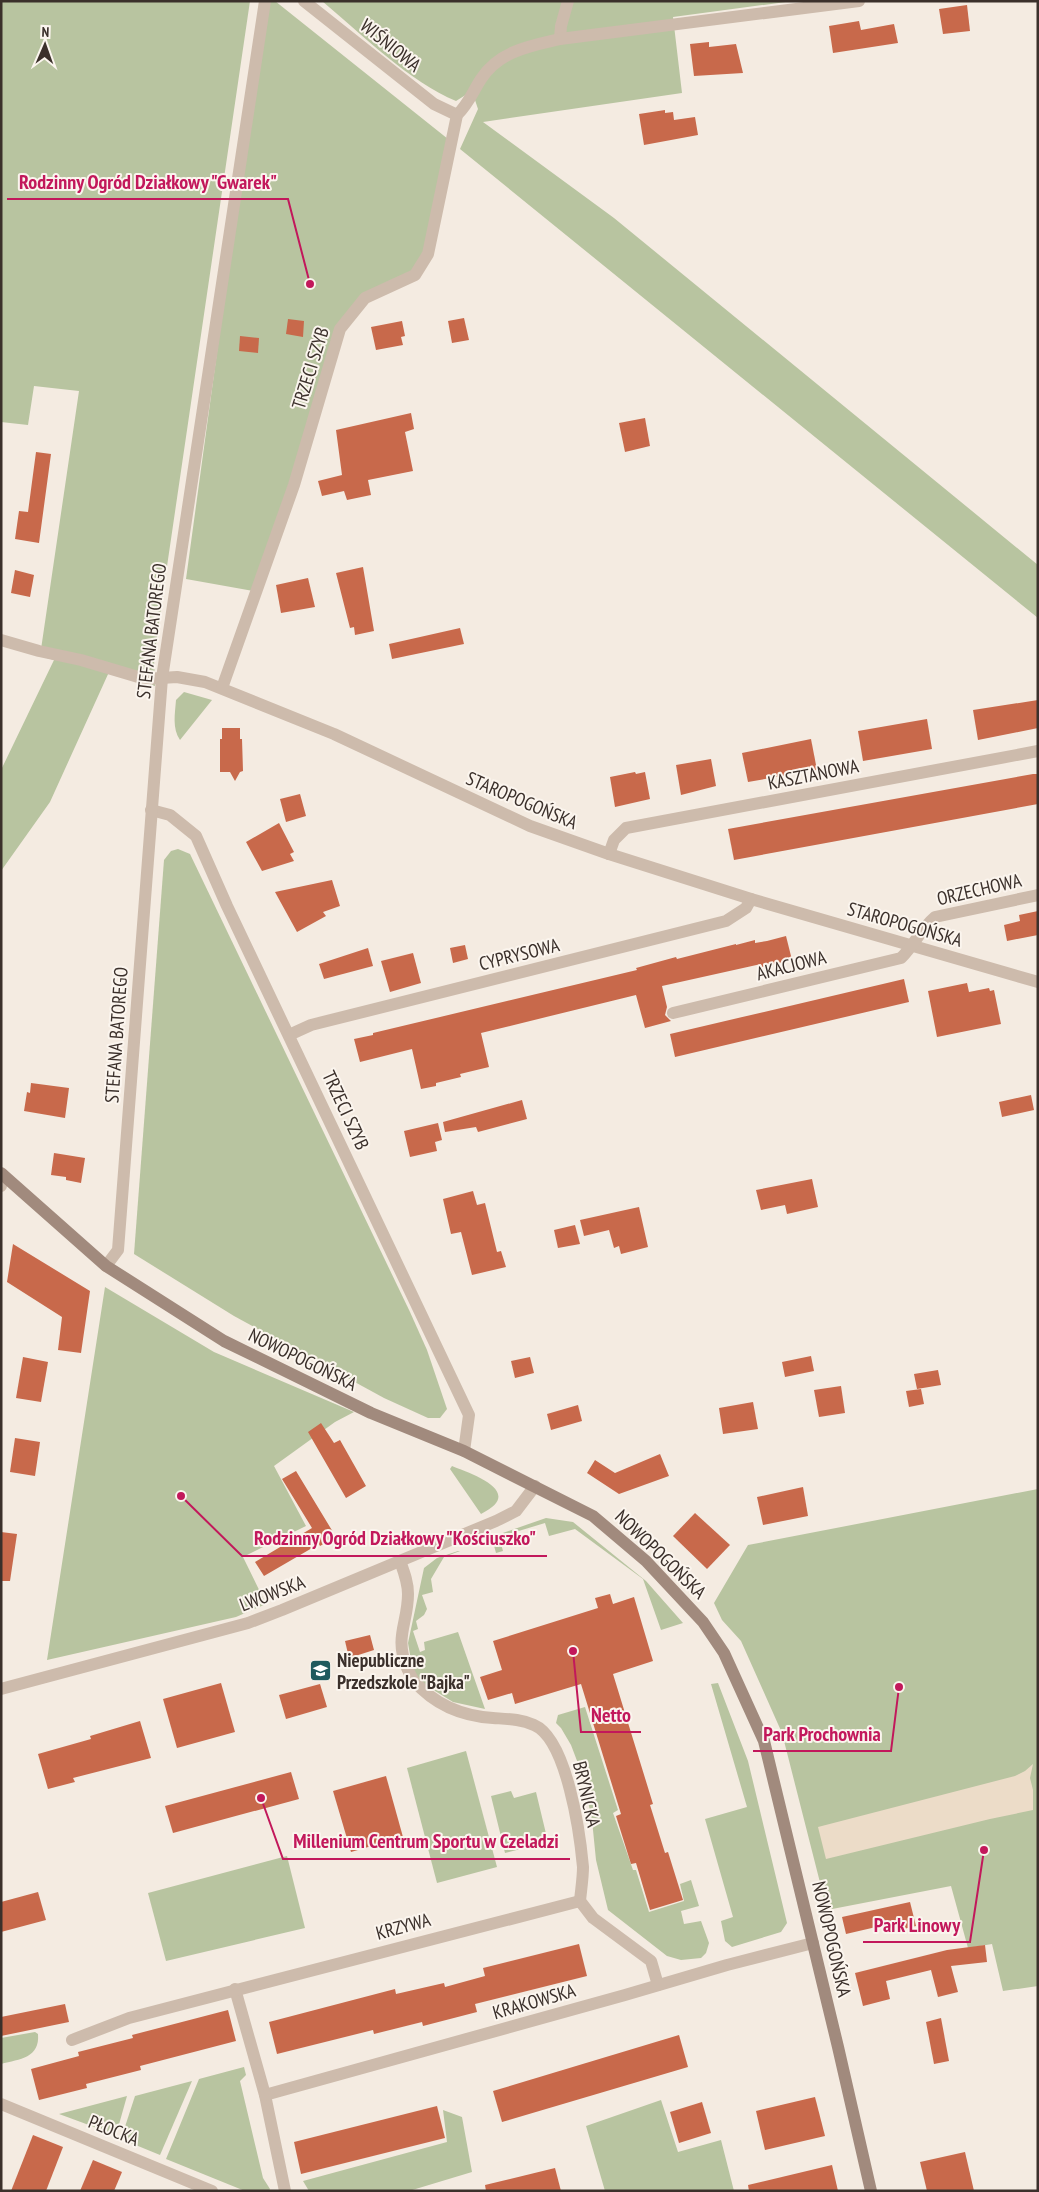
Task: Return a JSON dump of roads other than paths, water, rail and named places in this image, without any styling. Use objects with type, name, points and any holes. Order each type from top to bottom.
[{"type":"street","name":"STEFANA BATOREGO","points":[[106,1266],[118,1250],[162,678],[265,1]]},
{"type":"street","name":"WIŚNIOWA","points":[[304,1],[434,104],[457,114]]},
{"type":"street","points":[[568,1],[561,26],[560,39],[859,1]]},
{"type":"street","name":"TRZECI SZYB","points":[[222,688],[294,485],[340,329],[365,298],[415,275],[428,254],[457,114],[469,103],[482,78],[498,59],[528,46],[560,39]]},
{"type":"street","name":"STAROPOGOŃSKA","points":[[1,640],[81,660],[145,679],[177,676],[205,682],[334,734],[530,826],[609,854],[751,899],[1038,982]]},
{"type":"street","name":"KASZTANOWA","points":[[609,854],[614,840],[626,828],[1038,751]]},
{"type":"street","name":"TRZECI SZYB","points":[[151,810],[170,815],[196,836],[227,906],[469,1415],[464,1451]]},
{"type":"street","name":"ORZECHOWA","points":[[912,946],[924,927],[935,917],[1038,895]]},
{"type":"street","name":"CYPRYSOWA","points":[[289,1035],[320,1022],[726,921],[746,908],[751,899]]},
{"type":"street","name":"AKACJOWA","points":[[673,1013],[901,958],[912,946]]},
{"type":"street","name":"NOWOPOGOŃSKA","points":[[2,1178],[106,1266],[224,1341],[370,1413],[464,1451],[594,1516],[646,1561],[703,1622],[724,1653],[764,1741],[871,2191]]},
{"type":"street","name":"LWOWSKA","points":[[1,1689],[248,1623],[496,1521],[516,1510],[536,1486]]},
{"type":"street","name":"BRYNICKA","points":[[400,1561],[407,1579],[408,1594],[401,1634],[401,1654],[412,1680],[439,1704],[455,1711],[471,1716],[513,1719],[534,1725],[545,1731],[556,1748],[571,1792],[583,1869],[580,1901]]},
{"type":"street","points":[[580,1901],[593,1918],[651,1961],[658,1984]]},
{"type":"street","name":"KRZYWA","points":[[72,2040],[129,2018],[580,1901]]},
{"type":"street","name":"KRAKOWSKA","points":[[265,2096],[658,1984],[813,1944]]},
{"type":"street","points":[[235,1989],[265,2096],[285,2191]]},
{"type":"street","name":"PŁOCKA","points":[[1,2104],[212,2191]]},
{"type":"place","name":"Rodzinny Ogród Działkowy \"Gwarek\"","points":[[310,284]]},
{"type":"place","name":"Rodzinny Ogród Działkowy \"Kościuszko\"","points":[[181,1496]]},
{"type":"place","name":"Netto","points":[[573,1651]]},
{"type":"place","name":"Niepubliczne Przedszkole \"Bajka\"","points":[[321,1671]]},
{"type":"place","name":"Park Prochownia","points":[[899,1687]]},
{"type":"place","name":"Millenium Centrum Sportu w Czeladzi","points":[[261,1798]]},
{"type":"place","name":"Park Linowy","points":[[984,1850]]}]
